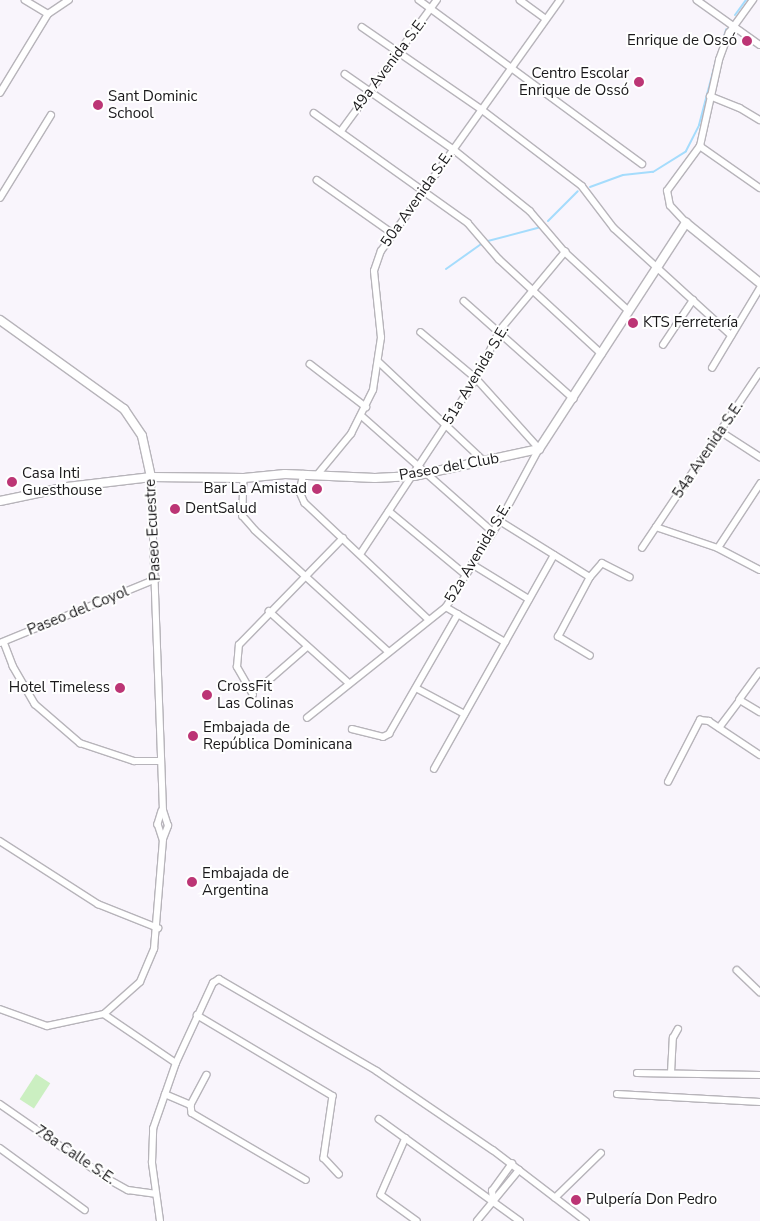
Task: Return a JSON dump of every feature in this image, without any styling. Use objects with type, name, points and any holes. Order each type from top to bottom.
[{"type":"street","points":[[25,0],[48,14]]},
{"type":"street","points":[[0,93],[48,14],[69,0]]},
{"type":"street","points":[[420,0],[642,164]]},
{"type":"street","name":"49a Avenida S.E.","points":[[341,130],[437,0]]},
{"type":"street","points":[[520,0],[546,19]]},
{"type":"street","name":"50a Avenida S.E.","points":[[318,474],[362,416],[379,362],[381,338],[374,271],[381,251],[560,0]]},
{"type":"street","points":[[697,0],[760,45]]},
{"type":"street","points":[[752,0],[734,26],[719,60],[700,146],[667,191],[670,206],[686,223],[760,283]]},
{"type":"street","points":[[362,27],[481,109],[582,186],[614,228],[731,335]]},
{"type":"street","points":[[345,74],[453,149],[530,211],[565,252],[629,311]]},
{"type":"street","points":[[710,96],[740,108],[760,120]]},
{"type":"street","points":[[314,113],[341,130],[468,223],[499,260],[602,354]]},
{"type":"street","points":[[0,198],[51,115]]},
{"type":"street","points":[[700,146],[760,188]]},
{"type":"street","points":[[317,180],[392,233]]},
{"type":"street","points":[[422,333],[476,378],[538,449],[574,399],[686,223]]},
{"type":"street","name":"51a Avenida S.E.","points":[[361,553],[421,467],[476,378],[500,330],[535,291],[565,252]]},
{"type":"street","points":[[712,368],[760,288]]},
{"type":"street","points":[[663,345],[693,300]]},
{"type":"street","points":[[464,301],[500,330],[574,399]]},
{"type":"street","name":"Paseo Ecuestre","points":[[0,320],[124,409],[142,436],[151,477],[162,761],[162,811]]},
{"type":"street","points":[[379,362],[484,461]]},
{"type":"street","points":[[310,364],[366,407]]},
{"type":"street","name":"54a Avenida S.E.","points":[[642,548],[760,372]]},
{"type":"street","points":[[362,416],[493,532]]},
{"type":"street","points":[[720,431],[760,457]]},
{"type":"street","name":"Paseo del Club","points":[[0,501],[75,486],[151,477],[244,478],[304,474],[375,478],[414,476],[538,449]]},
{"type":"street","name":"52a Avenida S.E.","points":[[307,718],[428,619],[446,607],[500,521],[538,449]]},
{"type":"street","points":[[304,474],[300,492],[305,503],[361,553],[428,619]]},
{"type":"street","points":[[244,478],[243,516],[302,576],[388,651]]},
{"type":"street","points":[[718,548],[760,484]]},
{"type":"street","points":[[389,511],[466,574]]},
{"type":"street","points":[[500,521],[590,577]]},
{"type":"street","points":[[656,527],[718,548],[760,570]]},
{"type":"street","points":[[253,695],[237,667],[236,656],[239,645],[302,576],[343,538]]},
{"type":"street","points":[[434,769],[554,555]]},
{"type":"street","points":[[472,564],[530,599]]},
{"type":"street","points":[[590,656],[558,637],[590,577],[602,564],[630,577]]},
{"type":"street","name":"Paseo del Coyol","points":[[2,642],[156,580]]},
{"type":"street","points":[[446,607],[505,642]]},
{"type":"street","points":[[269,611],[349,684]]},
{"type":"street","points":[[352,730],[383,737],[389,734],[458,614]]},
{"type":"street","points":[[2,642],[35,704],[80,742],[134,761],[162,761]]},
{"type":"street","points":[[268,681],[307,647]]},
{"type":"street","points":[[719,728],[760,672]]},
{"type":"street","points":[[416,688],[465,714]]},
{"type":"street","points":[[740,700],[760,712]]},
{"type":"street","points":[[668,782],[697,723],[709,721],[760,755]]},
{"type":"street","points":[[162,811],[158,824],[163,839]]},
{"type":"street","points":[[0,1009],[48,1026],[104,1014],[140,982],[149,967],[158,928],[163,839],[168,826],[162,811]]},
{"type":"street","points":[[0,841],[98,904],[158,928]]},
{"type":"street","points":[[737,970],[760,992]]},
{"type":"street","points":[[160,1221],[154,1194],[153,1129],[176,1063],[197,1015],[213,983],[219,979],[377,1071],[512,1163],[586,1221]]},
{"type":"street","points":[[104,1014],[176,1063]]},
{"type":"street","points":[[197,1015],[333,1096],[324,1158],[340,1174]]},
{"type":"street","points":[[671,1073],[673,1038],[678,1029]]},
{"type":"street","points":[[637,1073],[760,1075]]},
{"type":"street","points":[[191,1105],[207,1075]]},
{"type":"street","points":[[165,1094],[191,1105],[195,1115],[306,1180]]},
{"type":"street","points":[[617,1094],[760,1102]]},
{"type":"street","name":"78a Calle S.E.","points":[[0,1104],[108,1179],[128,1190],[154,1194]]},
{"type":"street","points":[[379,1120],[520,1221]]},
{"type":"street","points":[[406,1138],[381,1195],[417,1221]]},
{"type":"street","points":[[0,1148],[85,1210]]},
{"type":"street","points":[[555,1198],[601,1153]]},
{"type":"street","points":[[493,1200],[492,1191],[512,1163]]},
{"type":"street","points":[[477,1221],[493,1200],[500,1197],[519,1170]]},
{"type":"green space","points":[[36,1074],[50,1083],[34,1108],[20,1099]]},
{"type":"waterway","points":[[735,15],[746,0]]},
{"type":"waterway","points":[[718,56],[726,29]]},
{"type":"waterway","points":[[590,187],[623,175],[653,172],[686,151],[699,125],[716,60]]},
{"type":"waterway","points":[[548,221],[578,191]]},
{"type":"waterway","points":[[446,269],[484,242],[541,227]]},
{"type":"place","name":"Enrique de Ossó","points":[[747,41]]},
{"type":"place","name":"Centro Escolar Enrique de Ossó","points":[[639,82]]},
{"type":"place","name":"Sant Dominic School","points":[[98,105]]},
{"type":"place","name":"KTS Ferretería","points":[[633,323]]},
{"type":"place","name":"Casa Inti Guesthouse","points":[[12,482]]},
{"type":"place","name":"Bar La Amistad","points":[[317,489]]},
{"type":"place","name":"DentSalud","points":[[175,509]]},
{"type":"place","name":"Hotel Timeless","points":[[120,688]]},
{"type":"place","name":"CrossFit Las Colinas","points":[[207,695]]},
{"type":"place","name":"Embajada de República Dominicana","points":[[193,736]]},
{"type":"place","name":"Embajada de Argentina","points":[[192,882]]},
{"type":"place","name":"Pulpería Don Pedro","points":[[576,1200]]}]
